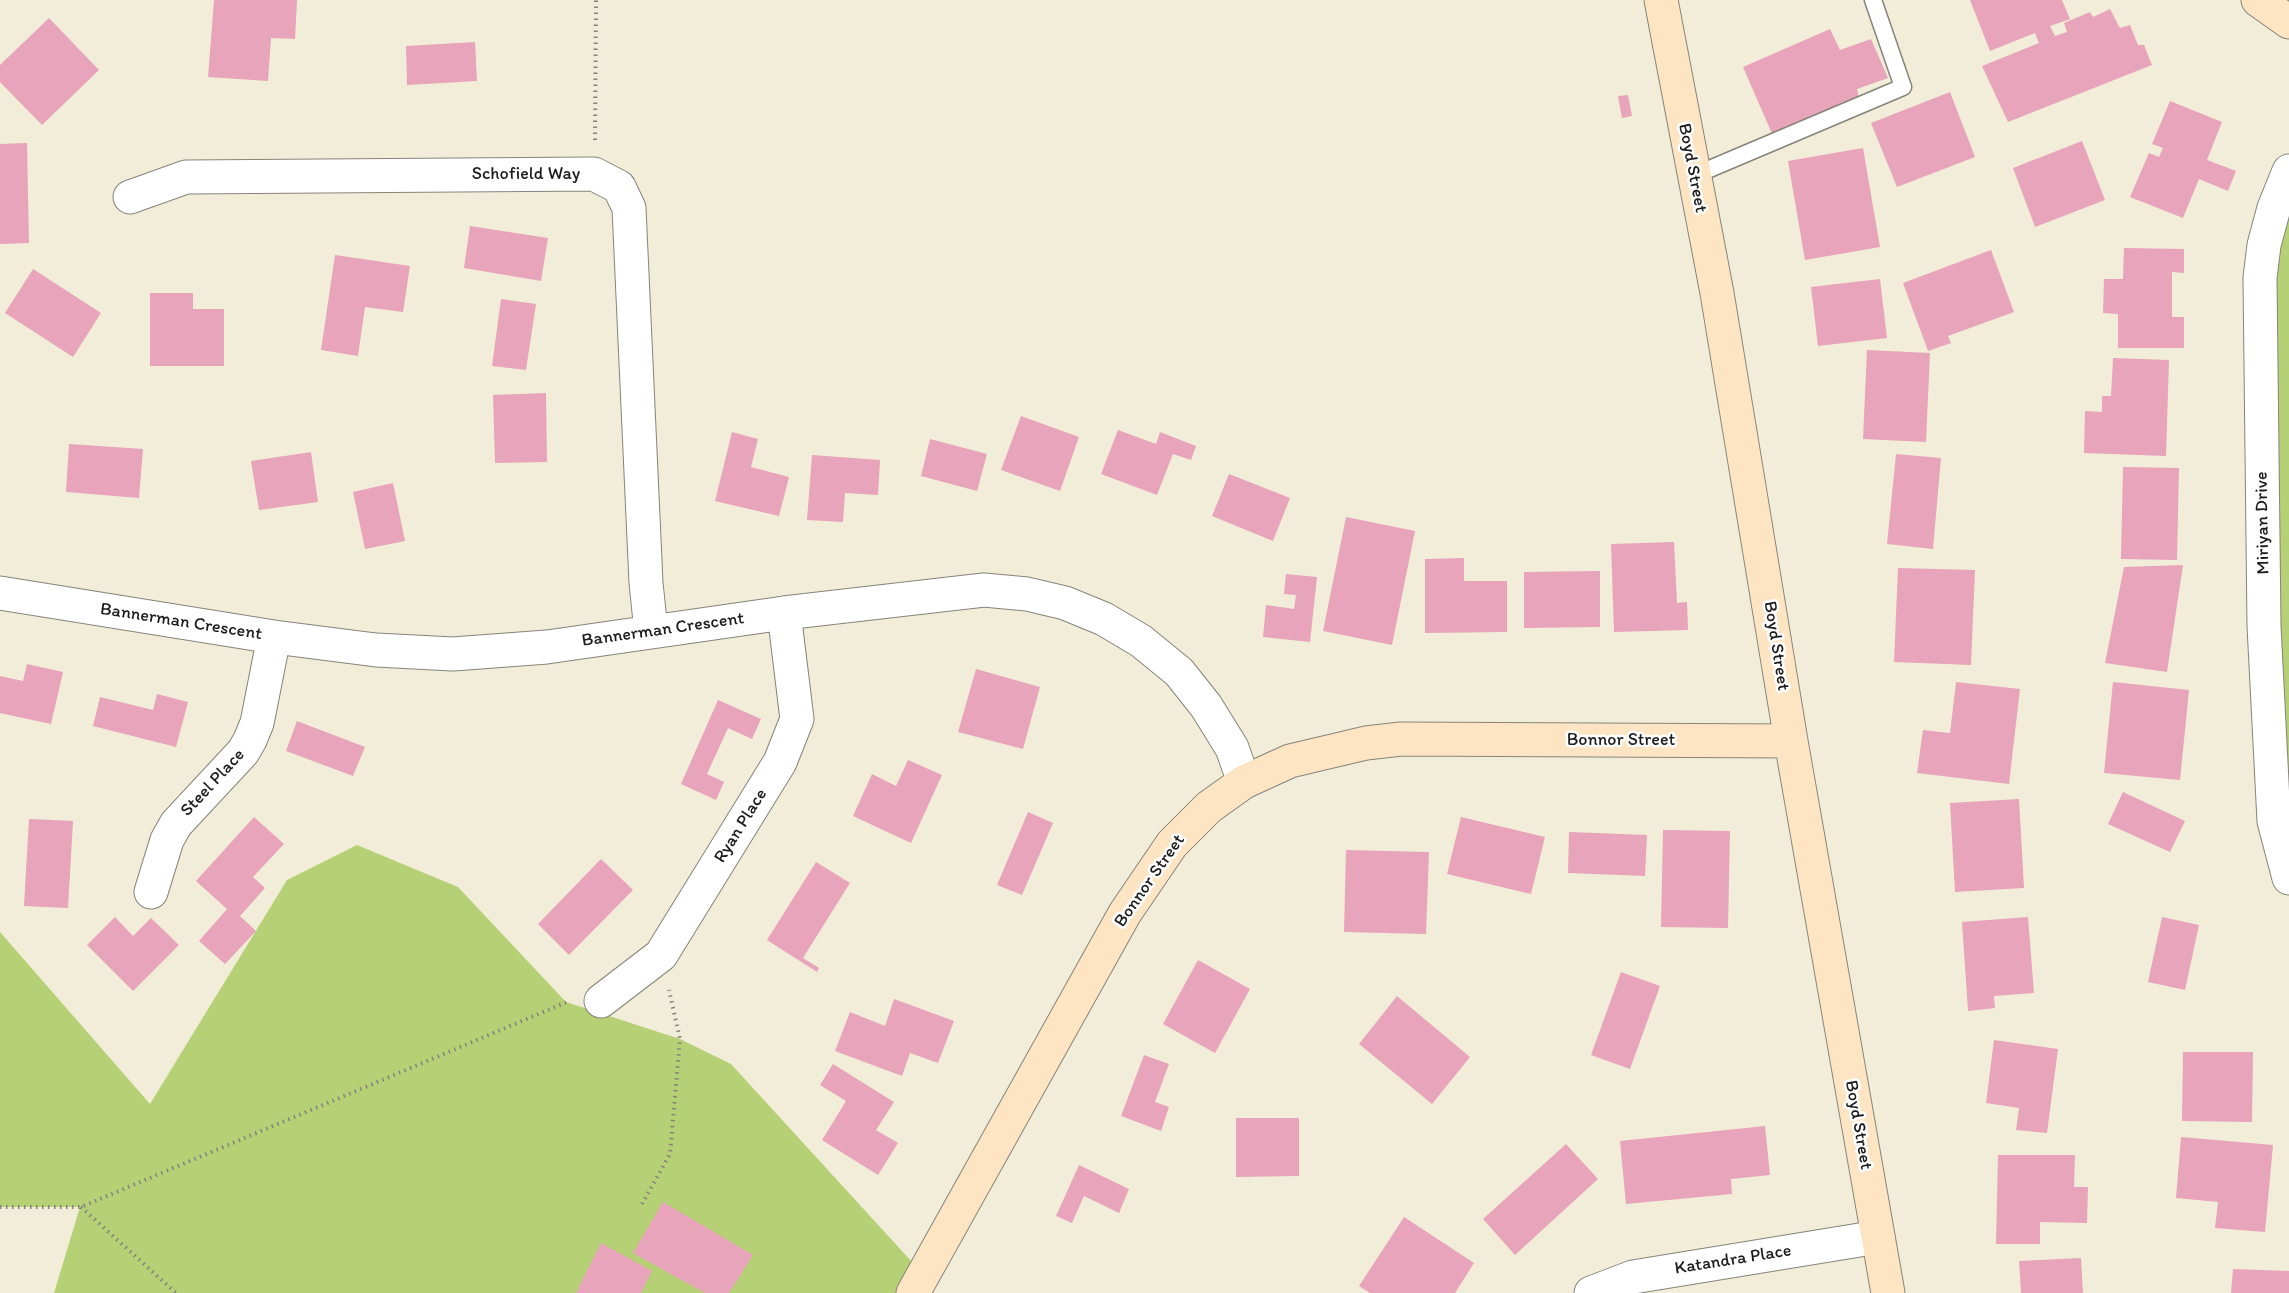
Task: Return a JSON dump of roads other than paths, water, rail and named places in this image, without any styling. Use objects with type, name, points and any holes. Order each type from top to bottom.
[{"type":"main road","name":"Boyd Street","points":[[1661,0],[1717,293],[1791,741],[1888,1293]]},
{"type":"main road","points":[[2258,0],[2289,22]]},
{"type":"main road","name":"Bonnor Street","points":[[913,1293],[1125,913],[1172,844],[1209,807],[1244,782],[1290,761],[1348,746],[1401,739],[1791,741]]},
{"type":"street","name":"Miriyan Drive","points":[[2289,171],[2274,208],[2264,245],[2260,278],[2265,660],[2274,821],[2289,878]]},
{"type":"street","name":"Schofield Way","points":[[130,197],[186,177],[594,174],[619,187],[629,208],[646,583],[651,632]]},
{"type":"street","name":"Bannerman Crescent","points":[[0,593],[274,637],[376,650],[453,654],[547,647],[784,613],[984,590],[1027,594],[1065,603],[1104,619],[1141,641],[1179,672],[1206,706],[1232,748],[1244,782]]},
{"type":"street","name":"Ryan Place","points":[[601,1001],[661,955],[780,762],[797,719],[784,613]]},
{"type":"street","name":"Steel Place","points":[[151,892],[167,840],[176,824],[243,752],[250,740],[257,723],[274,637]]},
{"type":"street","name":"Katandra Place","points":[[1591,1293],[1633,1277],[1878,1237]]},
{"type":"lane","points":[[1693,176],[1903,87],[1874,0]]}]
